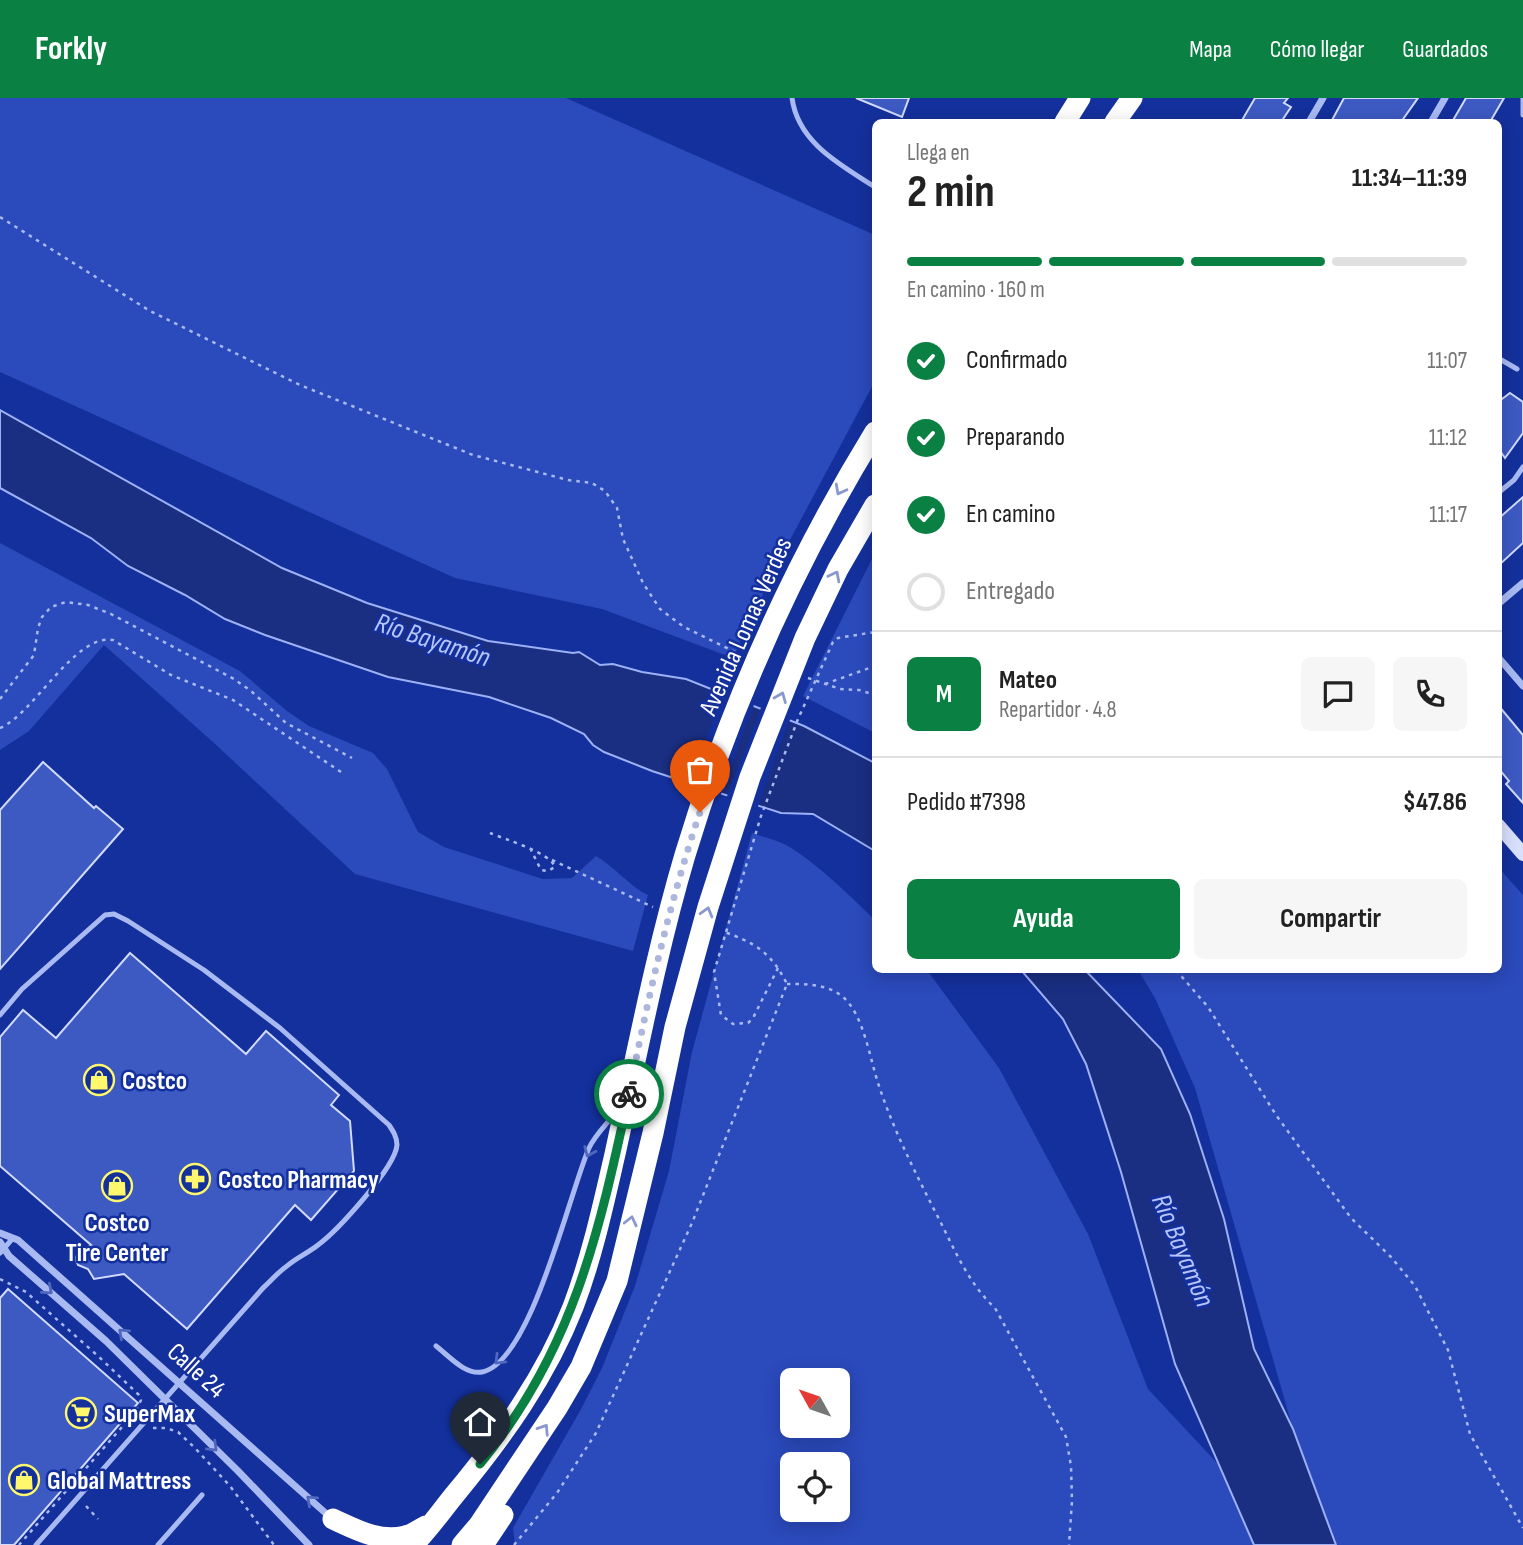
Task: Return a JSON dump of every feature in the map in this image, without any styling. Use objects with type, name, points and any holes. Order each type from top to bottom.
[{"type":"highway","points":[[1067,119],[1080,98]]},
{"type":"highway","points":[[1117,119],[1132,98]]},
{"type":"highway","name":"Avenida Lomas Verdes","points":[[413,1545],[497,1443],[559,1340],[596,1240],[655,966],[690,841],[727,733],[769,627],[872,437]]},
{"type":"highway","points":[[462,1545],[557,1409],[581,1367],[617,1281],[653,1133],[675,1027],[708,907],[750,777],[806,638],[838,569],[872,510]]},
{"type":"highway","points":[[483,1545],[508,1509],[515,1492],[516,1471]]},
{"type":"highway","points":[[333,1519],[381,1538],[405,1536],[434,1521]]},
{"type":"main road","points":[[1502,830],[1523,854]]},
{"type":"street","points":[[1311,119],[1323,98]]},
{"type":"street","points":[[1433,119],[1445,98]]},
{"type":"street","points":[[1502,601],[1523,583]]},
{"type":"street","points":[[1502,662],[1523,686]]},
{"type":"street","name":"Calle 24","points":[[0,1233],[18,1240],[353,1536]]},
{"type":"street","name":"Calle 24","points":[[1,1248],[106,1341],[309,1545]]},
{"type":"lane","points":[[792,98],[798,120],[818,148],[872,185]]},
{"type":"lane","points":[[1523,98],[1523,115]]},
{"type":"lane","points":[[1502,360],[1517,369]]},
{"type":"lane","points":[[1502,490],[1514,480],[1523,467]]},
{"type":"lane","points":[[0,1015],[22,989],[104,915],[114,914],[204,970],[280,1028],[390,1125],[397,1145],[386,1172],[334,1231],[319,1245],[288,1264],[263,1288],[36,1545]]},
{"type":"lane","points":[[436,1346],[464,1368],[476,1372],[493,1367],[507,1352],[525,1322],[554,1258],[589,1149],[628,1097]]},
{"type":"lane","points":[[1,1248],[13,1238]]},
{"type":"lane","points":[[158,1545],[202,1495]]},
{"type":"path","points":[[0,217],[150,311],[300,385],[472,455],[568,480],[592,483],[605,491],[617,508],[624,539],[643,583],[660,609],[684,627],[730,651]]},
{"type":"path","points":[[0,699],[34,655],[40,622],[46,612],[58,604],[77,603],[111,614],[179,652],[224,673],[251,691],[286,723],[352,758]]},
{"type":"path","points":[[779,967],[748,1023],[733,1024],[721,1015],[714,972],[761,816],[799,719],[833,642],[838,638],[872,632]]},
{"type":"path","points":[[0,728],[27,708],[66,664],[90,646],[105,639],[119,643],[144,660],[181,679],[233,700],[344,774]]},
{"type":"path","points":[[872,667],[825,684],[872,694]]},
{"type":"path","points":[[490,833],[663,910]]},
{"type":"path","points":[[530,850],[541,870],[548,871],[555,867],[552,860]]},
{"type":"path","points":[[514,1545],[557,1493],[596,1433],[692,1223],[787,984],[779,967],[758,946],[716,929]]},
{"type":"path","points":[[1180,973],[1208,1007],[1276,1115],[1351,1218],[1416,1286],[1448,1350],[1470,1434],[1523,1528]]},
{"type":"path","points":[[787,984],[807,984],[833,990],[846,999],[860,1023],[897,1139],[968,1276],[995,1308],[1066,1437],[1071,1466],[1072,1501],[1069,1545]]},
{"type":"path","points":[[0,1279],[26,1292],[98,1356],[141,1400],[136,1411],[19,1545]]},
{"type":"path","points":[[136,1411],[155,1430],[166,1428],[178,1433],[195,1448],[230,1486],[274,1545]]},
{"type":"shaded area","points":[[0,98],[566,98],[872,234],[872,387],[776,566],[733,658],[602,609],[455,578],[0,372]]},
{"type":"shaded area","points":[[0,543],[240,671],[309,726],[373,753],[387,769],[418,832],[444,847],[543,879],[572,878],[596,856],[648,895],[633,951],[355,874],[104,645],[29,731],[0,750]]},
{"type":"shaded area","points":[[872,559],[872,731],[803,696]]},
{"type":"shaded area","points":[[752,833],[784,844],[844,890],[872,917],[872,973],[929,973],[999,1068],[1088,1234],[1148,1389],[1219,1465],[1254,1545],[515,1545],[513,1528],[602,1368],[635,1286],[669,1171],[692,1052]]},
{"type":"shaded area","points":[[1502,871],[1523,895],[1523,1545],[1336,1545],[1293,1429],[1195,1088],[1155,998],[1140,973],[1502,973]]},
{"type":"water","name":"Río Bayamón","points":[[0,410],[282,568],[367,603],[488,641],[579,652],[600,665],[613,664],[686,679],[804,726],[872,761],[872,849],[813,814],[781,813],[652,771],[604,752],[593,745],[584,734],[551,718],[489,697],[388,677],[225,619],[128,566],[91,538],[0,488]]},
{"type":"water","name":"Río Bayamón","points":[[1024,973],[1088,973],[1161,1049],[1190,1114],[1224,1219],[1254,1349],[1293,1429],[1336,1545],[1254,1545],[1175,1364],[1121,1172],[1086,1064],[1063,1019]]},
{"type":"pier","points":[[724,690],[755,702],[720,797],[688,786]]},
{"type":"pier","points":[[762,705],[791,717],[757,809],[726,799]]},
{"type":"building","points":[[856,98],[909,98],[902,117]]},
{"type":"building","points":[[1255,98],[1288,98],[1284,103],[1291,107],[1283,119],[1243,119]]},
{"type":"building","points":[[1344,98],[1418,98],[1403,119],[1333,119]]},
{"type":"building","points":[[1466,98],[1504,98],[1492,119],[1454,119]]},
{"type":"building","points":[[1510,393],[1523,402],[1523,433],[1505,458],[1502,454],[1502,399]]},
{"type":"building","points":[[1523,497],[1523,543],[1502,562],[1502,515]]},
{"type":"building","points":[[1502,710],[1523,735],[1523,803],[1506,784],[1509,781],[1502,773]]},
{"type":"building","points":[[43,762],[94,808],[96,806],[123,829],[0,969],[0,810]]},
{"type":"building","points":[[130,953],[246,1054],[266,1031],[339,1095],[331,1105],[350,1121],[354,1171],[311,1220],[295,1205],[187,1329],[124,1274],[94,1279],[88,1269],[78,1265],[75,1258],[91,1245],[0,1166],[0,1037],[23,1010],[56,1038]]},
{"type":"building","points":[[8,1289],[138,1403],[14,1545],[0,1545],[0,1298]]},
{"type":"way so far","points":[[629,1094],[655,966],[685,854],[700,812]]},
{"type":"place","name":"Costco","points":[[99,1080]]},
{"type":"place","name":"Costco Pharmacy","points":[[195,1179]]},
{"type":"place","name":"Costco Tire Center","points":[[117,1186]]},
{"type":"place","name":"SuperMax","points":[[81,1413]]},
{"type":"place","name":"Global Mattress","points":[[24,1480]]},
{"type":"route","points":[[480,1464],[497,1443],[542,1372],[573,1306],[596,1240],[629,1094]]}]
